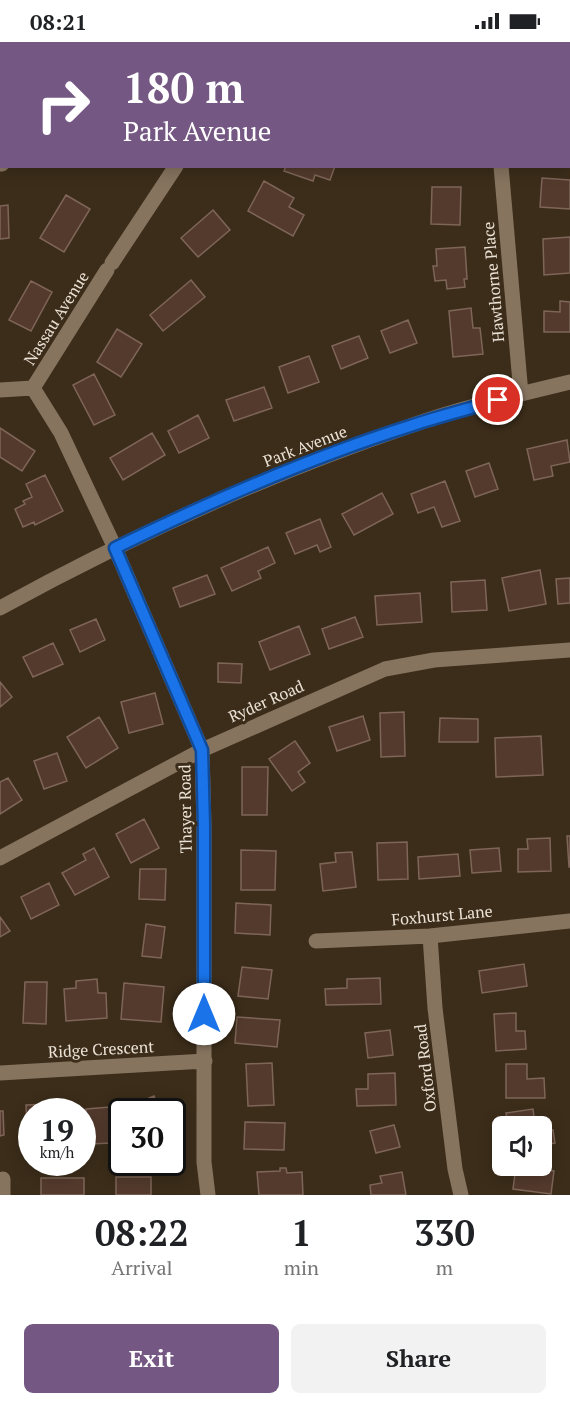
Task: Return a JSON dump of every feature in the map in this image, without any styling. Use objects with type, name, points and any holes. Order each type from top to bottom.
[{"type":"street","name":"Nassau Avenue","points":[[0,390],[33,388],[175,168]]},
{"type":"street","name":"Hawthorne Place","points":[[501,168],[521,394]]},
{"type":"street","name":"Park Avenue","points":[[0,608],[184,514],[302,465],[409,426],[570,382]]},
{"type":"street","name":"Thayer Road","points":[[33,388],[61,433],[115,548],[202,750],[204,1162],[208,1195]]},
{"type":"street","name":"Ryder Road","points":[[0,858],[202,750],[334,690],[398,665],[434,660],[570,650]]},
{"type":"street","name":"Foxhurst Lane","points":[[316,941],[430,936],[570,921]]},
{"type":"street","name":"Oxford Road","points":[[430,936],[435,1008],[454,1168],[461,1195]]},
{"type":"street","name":"Ridge Crescent","points":[[0,1073],[204,1061]]},
{"type":"street","points":[[3,1179],[3,1195]]},
{"type":"building","points":[[285,168],[334,168],[330,180],[315,175],[313,181],[284,171]]},
{"type":"building","points":[[542,178],[570,180],[570,209],[540,207]]},
{"type":"building","points":[[264,181],[294,198],[289,207],[304,215],[293,236],[248,211]]},
{"type":"building","points":[[432,187],[461,187],[460,225],[431,224]]},
{"type":"building","points":[[66,195],[90,209],[64,252],[40,238]]},
{"type":"building","points":[[8,205],[9,238],[0,239],[0,206]]},
{"type":"building","points":[[213,210],[230,230],[198,257],[181,238]]},
{"type":"building","points":[[570,237],[570,273],[544,275],[543,239]]},
{"type":"building","points":[[465,247],[467,279],[464,279],[465,287],[447,289],[446,280],[435,281],[433,266],[437,266],[436,249]]},
{"type":"building","points":[[191,280],[205,297],[163,331],[150,315]]},
{"type":"building","points":[[31,281],[52,292],[31,331],[9,320]]},
{"type":"building","points":[[560,301],[570,302],[570,332],[544,332],[544,311],[560,312]]},
{"type":"building","points":[[471,308],[473,328],[480,328],[483,354],[453,357],[449,311]]},
{"type":"building","points":[[408,320],[417,343],[390,353],[381,331]]},
{"type":"building","points":[[117,329],[142,344],[121,377],[97,362]]},
{"type":"building","points":[[359,336],[368,358],[341,369],[332,346]]},
{"type":"building","points":[[309,356],[319,382],[288,393],[279,367]]},
{"type":"building","points":[[94,374],[115,415],[94,425],[73,385]]},
{"type":"building","points":[[264,387],[272,408],[234,421],[226,400]]},
{"type":"building","points":[[198,415],[209,438],[179,453],[168,431]]},
{"type":"building","points":[[0,428],[35,451],[22,471],[0,457]]},
{"type":"building","points":[[152,433],[165,455],[123,480],[110,458]]},
{"type":"building","points":[[567,440],[570,462],[551,466],[553,476],[534,480],[527,449]]},
{"type":"building","points":[[489,463],[498,489],[475,497],[466,471]]},
{"type":"building","points":[[45,475],[63,511],[35,525],[34,522],[23,527],[15,509],[25,504],[23,501],[32,497],[26,484]]},
{"type":"building","points":[[445,481],[460,521],[442,527],[434,507],[418,513],[411,494]]},
{"type":"building","points":[[382,493],[393,514],[354,535],[342,514]]},
{"type":"building","points":[[320,519],[331,547],[320,552],[317,545],[295,554],[286,533]]},
{"type":"building","points":[[268,547],[275,563],[258,571],[261,578],[232,591],[221,568]]},
{"type":"building","points":[[540,570],[546,604],[509,611],[502,578]]},
{"type":"building","points":[[207,575],[215,594],[180,607],[173,588]]},
{"type":"building","points":[[570,578],[570,603],[558,604],[556,579]]},
{"type":"building","points":[[485,580],[487,610],[452,612],[451,582]]},
{"type":"building","points":[[420,593],[422,622],[377,625],[375,596]]},
{"type":"building","points":[[355,617],[363,637],[329,649],[322,629]]},
{"type":"building","points":[[96,619],[105,640],[80,652],[70,630]]},
{"type":"building","points":[[299,626],[310,654],[270,670],[259,642]]},
{"type":"building","points":[[53,643],[63,664],[33,677],[23,657]]},
{"type":"building","points":[[218,663],[242,664],[241,683],[218,682]]},
{"type":"building","points":[[0,682],[12,697],[0,707]]},
{"type":"building","points":[[155,693],[163,724],[129,733],[121,702]]},
{"type":"building","points":[[404,712],[405,756],[381,757],[380,713]]},
{"type":"building","points":[[363,716],[370,740],[337,751],[329,727]]},
{"type":"building","points":[[99,717],[118,748],[86,768],[67,737]]},
{"type":"building","points":[[440,718],[478,719],[478,742],[439,742]]},
{"type":"building","points":[[541,736],[543,775],[496,777],[495,738]]},
{"type":"building","points":[[295,741],[310,763],[298,772],[305,782],[292,791],[269,759]]},
{"type":"building","points":[[57,753],[67,781],[44,789],[34,761]]},
{"type":"building","points":[[242,767],[268,767],[267,815],[242,815]]},
{"type":"building","points":[[8,778],[22,800],[0,814],[0,782]]},
{"type":"building","points":[[144,819],[159,848],[131,863],[116,834]]},
{"type":"building","points":[[567,836],[570,836],[570,867],[569,867]]},
{"type":"building","points":[[550,838],[551,871],[518,872],[518,849],[528,849],[527,839]]},
{"type":"building","points":[[407,842],[408,879],[378,880],[377,843]]},
{"type":"building","points":[[94,848],[109,877],[75,895],[62,873],[86,860],[83,854]]},
{"type":"building","points":[[499,848],[501,871],[472,873],[470,850]]},
{"type":"building","points":[[241,850],[276,851],[275,890],[241,890]]},
{"type":"building","points":[[352,852],[356,887],[323,891],[320,864],[336,862],[335,853]]},
{"type":"building","points":[[458,854],[460,876],[419,879],[418,857]]},
{"type":"building","points":[[140,869],[166,869],[165,900],[139,899]]},
{"type":"building","points":[[49,883],[59,905],[31,919],[21,897]]},
{"type":"building","points":[[236,903],[271,905],[270,935],[235,933]]},
{"type":"building","points":[[0,917],[10,931],[0,937]]},
{"type":"building","points":[[146,924],[165,927],[161,958],[142,956]]},
{"type":"building","points":[[524,964],[527,986],[482,993],[479,971]]},
{"type":"building","points":[[242,967],[272,970],[268,999],[238,996]]},
{"type":"building","points":[[380,978],[381,1004],[326,1005],[325,989],[347,988],[347,979]]},
{"type":"building","points":[[97,979],[98,993],[106,993],[107,1018],[66,1021],[64,989],[76,988],[76,981]]},
{"type":"building","points":[[25,982],[47,982],[46,1024],[23,1023]]},
{"type":"building","points":[[124,983],[164,987],[161,1022],[121,1019]]},
{"type":"building","points":[[516,1013],[516,1031],[525,1031],[526,1049],[496,1051],[494,1014]]},
{"type":"building","points":[[237,1017],[280,1020],[277,1047],[235,1043]]},
{"type":"building","points":[[390,1030],[393,1055],[368,1058],[365,1033]]},
{"type":"building","points":[[272,1063],[274,1105],[248,1106],[246,1064]]},
{"type":"building","points":[[506,1064],[527,1064],[527,1079],[544,1078],[545,1098],[506,1098]]},
{"type":"building","points":[[395,1073],[396,1105],[357,1106],[356,1089],[368,1089],[368,1074]]},
{"type":"building","points":[[108,1107],[108,1143],[96,1144],[96,1108]]},
{"type":"building","points":[[533,1109],[534,1116],[506,1116],[506,1113]]},
{"type":"building","points":[[0,1111],[3,1111],[4,1135],[0,1136]]},
{"type":"building","points":[[245,1122],[285,1123],[284,1150],[244,1149]]},
{"type":"building","points":[[394,1125],[400,1147],[376,1153],[370,1131]]},
{"type":"building","points":[[552,1130],[555,1143],[552,1143]]},
{"type":"building","points":[[280,1168],[286,1168],[287,1173],[302,1172],[303,1195],[259,1195],[257,1172],[280,1171]]},
{"type":"building","points":[[552,1171],[554,1171],[551,1194],[513,1189],[515,1176],[552,1176]]},
{"type":"building","points":[[402,1172],[406,1195],[371,1195],[370,1185],[382,1183],[380,1176]]},
{"type":"building","points":[[116,1177],[151,1177],[151,1195],[116,1195]]},
{"type":"building","points":[[41,1178],[84,1178],[84,1195],[41,1195]]},
{"type":"route","points":[[204,1014],[202,750],[115,548],[184,514],[302,465],[409,426],[498,400]]}]
